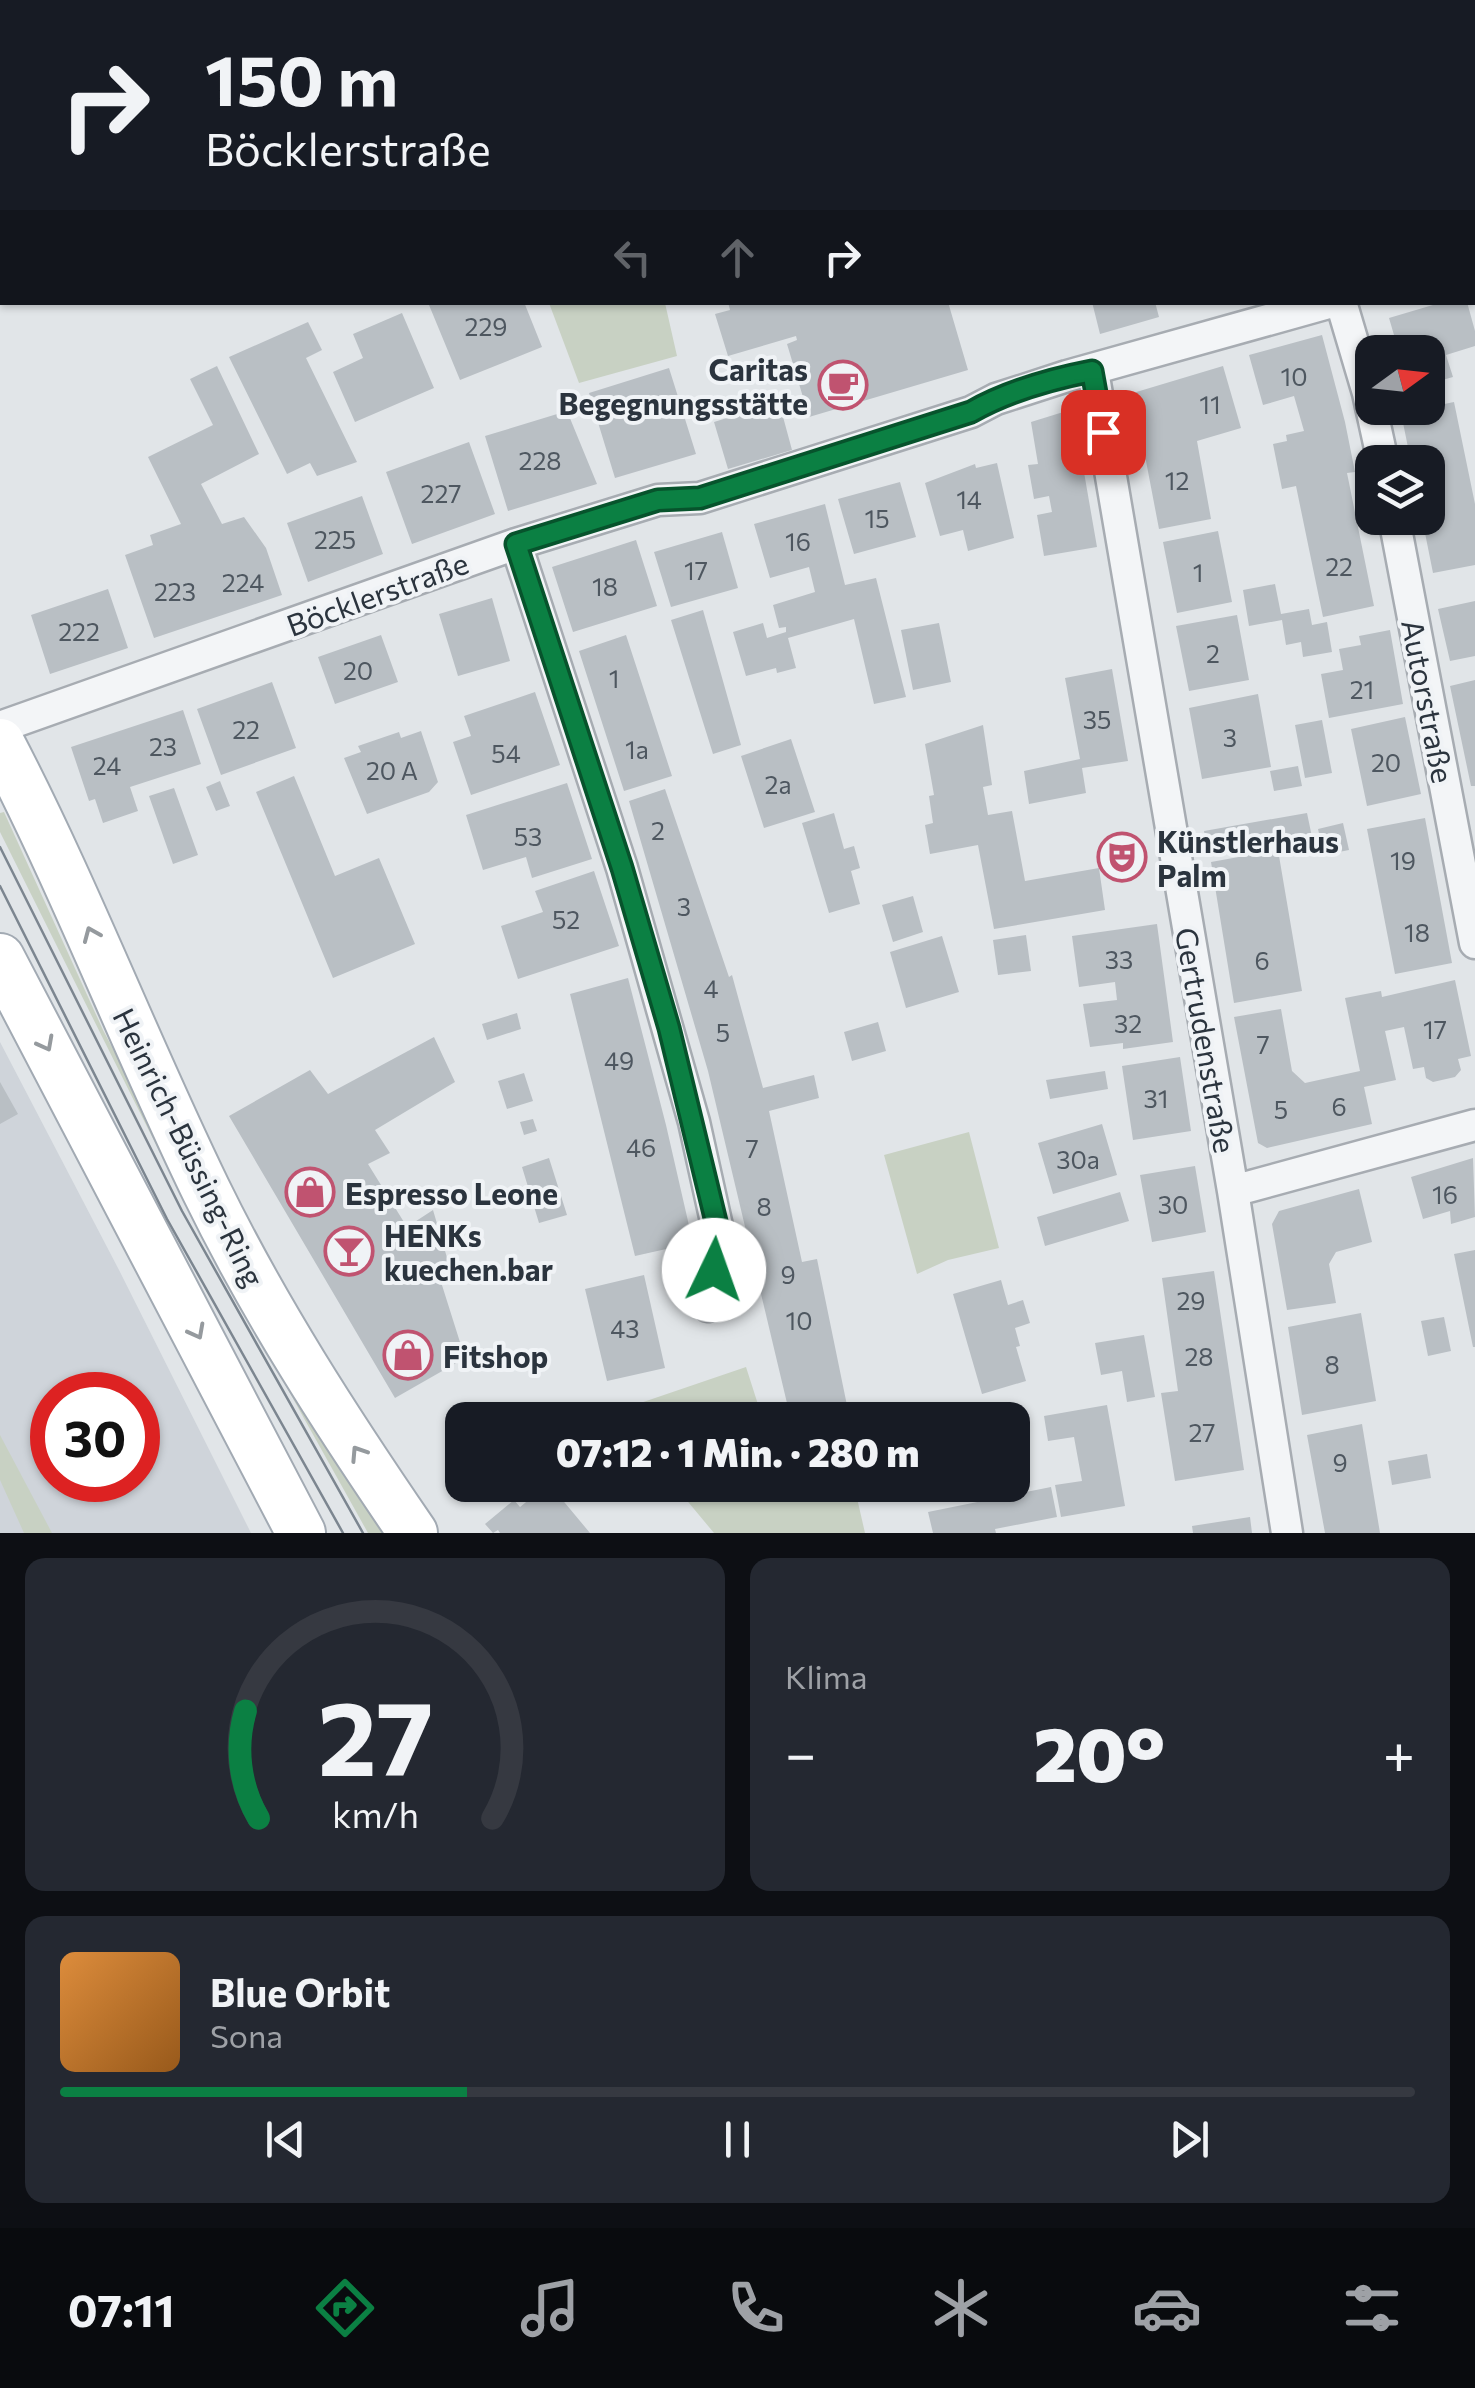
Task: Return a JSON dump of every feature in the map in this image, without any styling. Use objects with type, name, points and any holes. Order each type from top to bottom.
[{"type":"main road","name":"Heinrich-Büssing-Ring","points":[[0,743],[66,877],[166,1105],[250,1276],[309,1378],[413,1533]]},
{"type":"main road","points":[[0,958],[301,1533]]},
{"type":"street","name":"Böcklerstraße","points":[[0,728],[516,544],[658,500],[700,498],[971,412],[996,398],[1322,305]]},
{"type":"street","points":[[1342,305],[1379,445]]},
{"type":"street","name":"Gertrudenstraße","points":[[1092,371],[1287,1533]]},
{"type":"street","name":"Autorstraße","points":[[1397,535],[1475,943]]},
{"type":"street","points":[[516,544],[622,868],[694,1122],[719,1234],[708,1306]]},
{"type":"street","points":[[1232,1191],[1475,1126]]},
{"type":"shaded area","points":[[0,1042],[119,1270],[251,1533],[0,1533]]},
{"type":"green space","points":[[550,305],[665,305],[677,356],[579,383]]},
{"type":"green space","points":[[4,812],[103,1030],[207,1227],[395,1533],[368,1533],[196,1225],[0,832],[0,813]]},
{"type":"green space","points":[[969,1132],[999,1248],[948,1260],[917,1274],[884,1155]]},
{"type":"green space","points":[[746,1367],[757,1402],[643,1402]]},
{"type":"green space","points":[[0,1435],[30,1492],[30,1502],[36,1502],[52,1533],[24,1533],[0,1480]]},
{"type":"green space","points":[[688,1502],[858,1502],[865,1533],[714,1533]]},
{"type":"building","points":[[429,305],[525,305],[542,347],[460,380]]},
{"type":"building","points":[[729,305],[949,305],[968,370],[809,417],[787,344],[797,340],[796,336],[728,356],[715,314],[730,310]]},
{"type":"building","points":[[1093,305],[1156,305],[1159,317],[1100,334]]},
{"type":"building","points":[[1433,305],[1468,305],[1475,346],[1446,355],[1453,377],[1445,379],[1445,335],[1394,335],[1389,318]]},
{"type":"building","points":[[402,313],[434,388],[355,422],[333,372],[363,358],[353,334]]},
{"type":"building","points":[[308,322],[322,350],[306,358],[357,462],[317,476],[310,463],[287,474],[229,357]]},
{"type":"building","points":[[1322,335],[1355,472],[1347,473],[1355,535],[1360,535],[1374,606],[1323,617],[1296,486],[1282,489],[1273,444],[1287,441],[1286,435],[1304,431],[1294,396],[1263,405],[1249,355]]},
{"type":"building","points":[[217,366],[259,454],[201,484],[222,524],[244,517],[266,548],[282,595],[154,638],[125,555],[153,545],[150,535],[181,524],[148,457],[213,425],[190,379]]},
{"type":"building","points":[[1223,366],[1241,428],[1197,441],[1211,519],[1159,529],[1133,393]]},
{"type":"building","points":[[669,368],[696,454],[615,478],[589,393]]},
{"type":"building","points":[[779,402],[792,450],[728,469],[714,422]]},
{"type":"building","points":[[1454,402],[1475,504],[1475,565],[1433,573],[1425,535],[1445,535],[1445,445],[1408,445],[1403,425],[1445,425],[1445,404]]},
{"type":"building","points":[[1073,409],[1097,547],[1044,556],[1037,515],[1052,512],[1049,496],[1034,499],[1028,465],[1038,464],[1031,422]]},
{"type":"building","points":[[567,411],[597,484],[508,511],[485,436]]},
{"type":"building","points":[[469,442],[495,514],[412,544],[386,472]]},
{"type":"building","points":[[997,463],[1014,538],[968,551],[963,530],[940,536],[925,483],[975,464],[976,468]]},
{"type":"building","points":[[900,482],[916,537],[854,554],[838,499]]},
{"type":"building","points":[[362,496],[383,554],[308,582],[287,523]]},
{"type":"building","points":[[825,504],[845,585],[876,578],[906,697],[874,704],[854,619],[788,638],[796,668],[777,673],[776,668],[746,676],[733,632],[763,623],[767,638],[786,632],[786,627],[779,628],[773,605],[815,592],[809,567],[770,578],[754,524]]},
{"type":"building","points":[[1218,531],[1232,602],[1177,613],[1163,542]]},
{"type":"building","points":[[722,532],[738,588],[671,607],[654,552]]},
{"type":"building","points":[[636,540],[657,606],[573,632],[552,567]]},
{"type":"building","points":[[1275,584],[1281,614],[1309,609],[1312,625],[1327,622],[1332,652],[1303,657],[1301,642],[1286,645],[1282,620],[1249,626],[1243,590]]},
{"type":"building","points":[[108,589],[128,648],[50,674],[31,615]]},
{"type":"building","points":[[492,598],[510,661],[458,676],[439,614]]},
{"type":"building","points":[[1475,601],[1475,656],[1450,661],[1438,609]]},
{"type":"building","points":[[703,610],[741,745],[713,754],[671,620]]},
{"type":"building","points":[[1237,615],[1249,680],[1189,691],[1176,626]]},
{"type":"building","points":[[939,623],[951,682],[913,690],[901,630]]},
{"type":"building","points":[[1390,630],[1403,704],[1329,718],[1321,674],[1343,670],[1339,649],[1361,645],[1359,636]]},
{"type":"building","points":[[381,635],[398,682],[335,704],[318,657]]},
{"type":"building","points":[[626,635],[672,776],[624,791],[579,651]]},
{"type":"building","points":[[1112,669],[1128,761],[1082,768],[1086,793],[1029,804],[1024,771],[1080,759],[1065,678]]},
{"type":"building","points":[[1475,680],[1475,786],[1471,786],[1450,686]]},
{"type":"building","points":[[272,682],[296,748],[221,775],[197,709]]},
{"type":"building","points":[[535,692],[560,765],[471,795],[453,742],[471,736],[464,716]]},
{"type":"building","points":[[1258,694],[1271,767],[1202,779],[1189,708]]},
{"type":"building","points":[[183,710],[201,764],[130,787],[138,811],[103,823],[95,799],[89,801],[71,747]]},
{"type":"building","points":[[1405,717],[1421,794],[1367,806],[1351,729]]},
{"type":"building","points":[[1322,720],[1332,773],[1305,778],[1295,725]]},
{"type":"building","points":[[983,725],[992,785],[983,787],[988,815],[1012,811],[1025,881],[1099,868],[1105,910],[994,929],[978,845],[930,854],[925,825],[933,823],[929,796],[934,795],[925,744]]},
{"type":"building","points":[[421,731],[438,782],[429,792],[367,814],[344,758],[361,752],[358,746],[399,732],[401,738]]},
{"type":"building","points":[[791,739],[815,812],[764,828],[741,756]]},
{"type":"building","points":[[1298,766],[1302,786],[1274,791],[1270,771]]},
{"type":"building","points":[[294,776],[335,876],[379,858],[415,944],[333,978],[256,792]]},
{"type":"building","points":[[220,781],[230,806],[216,811],[206,787]]},
{"type":"building","points":[[567,783],[592,859],[532,878],[526,857],[483,870],[466,815]]},
{"type":"building","points":[[174,788],[198,855],[173,864],[149,796]]},
{"type":"building","points":[[665,789],[729,977],[732,975],[763,1088],[814,1075],[819,1098],[769,1111],[802,1262],[817,1259],[846,1402],[787,1402],[708,1071],[629,801]]},
{"type":"building","points":[[834,813],[844,849],[854,846],[860,868],[851,871],[860,904],[829,913],[802,823]]},
{"type":"building","points":[[1307,813],[1312,837],[1209,855],[1204,831]]},
{"type":"building","points":[[1425,818],[1452,963],[1395,974],[1367,829]]},
{"type":"building","points":[[1343,823],[1349,850],[1324,855],[1318,829]]},
{"type":"building","points":[[1278,850],[1302,991],[1234,1003],[1211,862]]},
{"type":"building","points":[[594,871],[619,946],[518,979],[501,926],[543,912],[535,891]]},
{"type":"building","points":[[913,896],[923,932],[893,942],[882,905]]},
{"type":"building","points":[[1157,924],[1173,1042],[1123,1049],[1123,1043],[1090,1047],[1083,1004],[1117,1000],[1115,982],[1079,987],[1072,936]]},
{"type":"building","points":[[1026,935],[1031,971],[998,975],[993,940]]},
{"type":"building","points":[[942,936],[959,992],[906,1008],[890,952]]},
{"type":"building","points":[[628,978],[693,1243],[635,1256],[570,994]]},
{"type":"building","points":[[1455,980],[1471,1056],[1458,1059],[1461,1070],[1455,1077],[1433,1082],[1426,1078],[1424,1067],[1413,1069],[1404,1027],[1385,1031],[1396,1080],[1364,1087],[1372,1124],[1267,1148],[1258,1143],[1234,1017],[1281,1009],[1292,1071],[1305,1083],[1360,1071],[1345,998],[1381,991],[1382,997]]},
{"type":"building","points":[[517,1013],[521,1029],[487,1040],[482,1024]]},
{"type":"building","points":[[878,1022],[886,1051],[852,1061],[844,1032]]},
{"type":"building","points":[[434,1037],[455,1082],[375,1130],[390,1153],[368,1164],[407,1227],[433,1210],[453,1278],[441,1282],[465,1358],[395,1398],[229,1116],[310,1070],[328,1094]]},
{"type":"building","points":[[1180,1057],[1191,1131],[1133,1140],[1122,1066]]},
{"type":"building","points":[[1105,1071],[1108,1089],[1050,1099],[1046,1080]]},
{"type":"building","points":[[524,1073],[533,1101],[507,1109],[498,1081]]},
{"type":"building","points":[[0,1082],[18,1114],[0,1124]]},
{"type":"building","points":[[533,1119],[537,1131],[524,1135],[520,1122]]},
{"type":"building","points":[[1102,1124],[1117,1175],[1053,1194],[1038,1143]]},
{"type":"building","points":[[549,1158],[567,1215],[539,1223],[522,1167]]},
{"type":"building","points":[[1473,1158],[1475,1217],[1451,1224],[1450,1211],[1423,1219],[1411,1177]]},
{"type":"building","points":[[1195,1166],[1206,1232],[1152,1242],[1140,1175]]},
{"type":"building","points":[[1359,1189],[1372,1242],[1336,1252],[1329,1264],[1336,1303],[1287,1310],[1272,1224],[1279,1211]]},
{"type":"building","points":[[1120,1192],[1129,1221],[1045,1246],[1037,1217]]},
{"type":"building","points":[[1475,1250],[1475,1347],[1473,1347],[1454,1254]]},
{"type":"building","points":[[1214,1271],[1244,1470],[1175,1481],[1161,1393],[1178,1391],[1162,1278]]},
{"type":"building","points":[[644,1275],[665,1368],[607,1381],[585,1289]]},
{"type":"building","points":[[1001,1280],[1008,1305],[1023,1300],[1030,1323],[1015,1328],[1026,1381],[982,1394],[953,1294]]},
{"type":"building","points":[[1361,1313],[1376,1401],[1302,1415],[1288,1327]]},
{"type":"building","points":[[1444,1317],[1451,1351],[1428,1356],[1421,1321]]},
{"type":"building","points":[[1144,1335],[1155,1397],[1127,1402],[1122,1371],[1101,1375],[1095,1343]]},
{"type":"building","points":[[1107,1405],[1125,1506],[1061,1517],[1055,1485],[1082,1481],[1074,1437],[1048,1441],[1044,1416]]},
{"type":"building","points":[[1362,1424],[1380,1533],[1325,1533],[1307,1435]]},
{"type":"building","points":[[1427,1454],[1431,1478],[1392,1485],[1388,1461]]},
{"type":"building","points":[[1051,1487],[1057,1517],[995,1529],[996,1533],[933,1533],[928,1512],[977,1502],[1030,1502],[1030,1491]]},
{"type":"building","points":[[512,1502],[520,1507],[526,1502],[564,1502],[590,1533],[493,1533],[485,1524]]},
{"type":"building","points":[[1250,1517],[1252,1533],[1193,1533],[1192,1526]]},
{"type":"tram line","points":[[0,847],[182,1211],[363,1533]]},
{"type":"tram line","points":[[0,886],[167,1219],[343,1533]]},
{"type":"place","name":"Caritas Begegnungsstätte","points":[[843,385]]},
{"type":"place","name":"Künstlerhaus Palm","points":[[1122,857]]},
{"type":"place","name":"Espresso Leone","points":[[310,1192]]},
{"type":"place","name":"HENKs kuechen.bar","points":[[349,1251]]},
{"type":"place","name":"Fitshop","points":[[408,1355]]},
{"type":"route","points":[[714,1270],[719,1234],[669,1028],[622,868],[516,544],[658,500],[700,498],[971,412],[996,398],[1092,371],[1103,432]]}]
